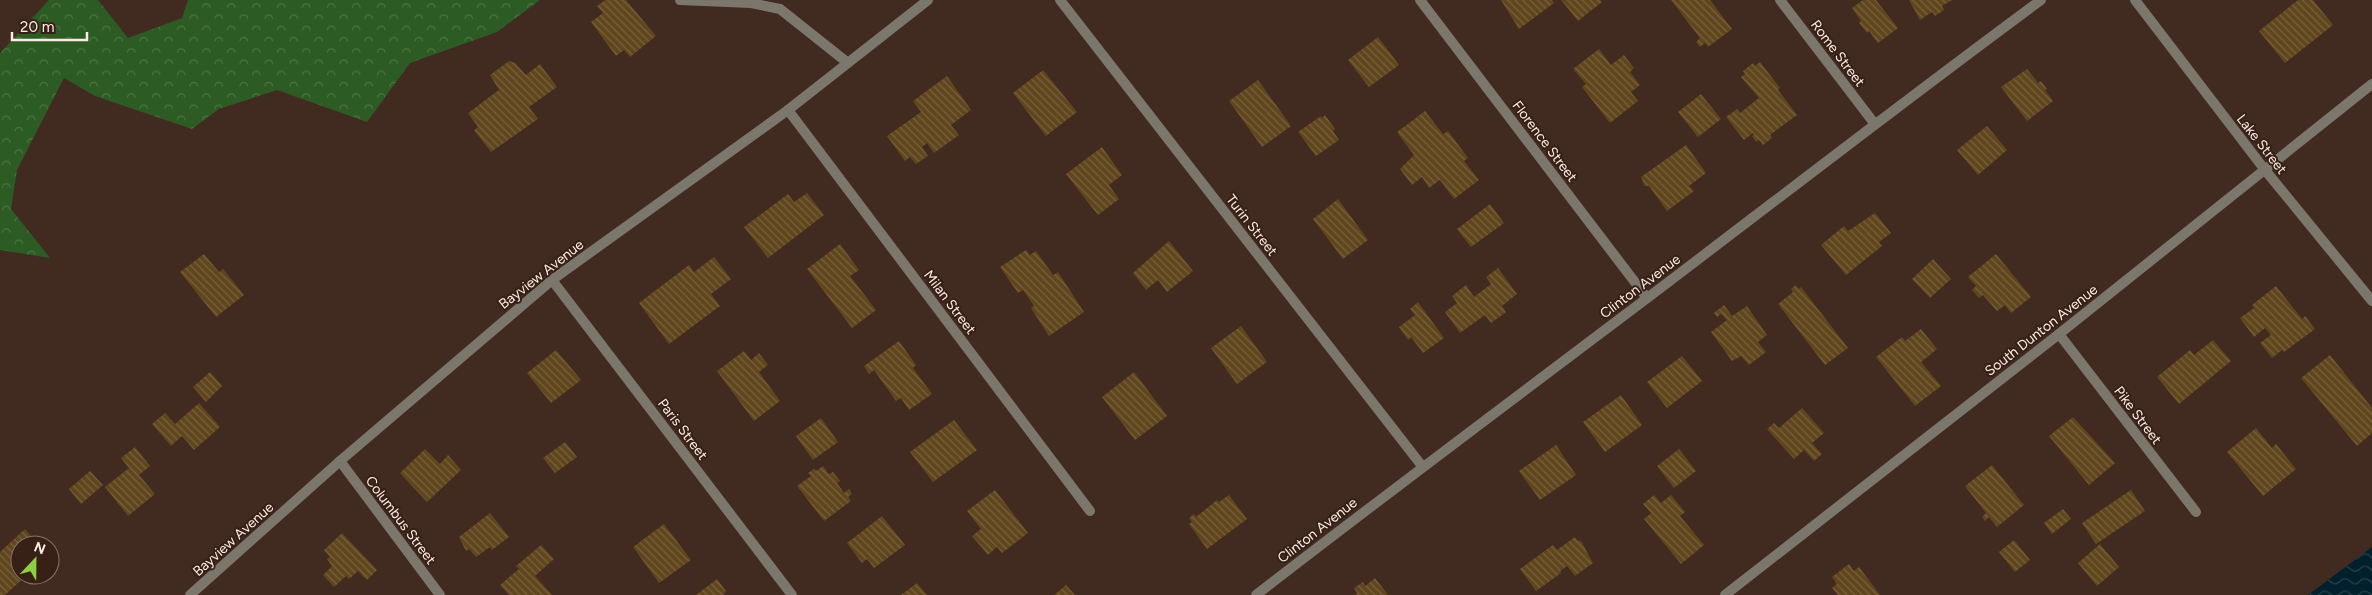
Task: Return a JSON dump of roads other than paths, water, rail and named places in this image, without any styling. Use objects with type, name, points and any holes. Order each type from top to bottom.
[{"type":"street","points":[[680,0],[778,5],[848,63]]},
{"type":"street","name":"Bayview Avenue","points":[[190,595],[340,462],[552,280],[788,110],[928,0]]},
{"type":"street","name":"Turin Street","points":[[1060,0],[1422,466]]},
{"type":"street","name":"Florence Street","points":[[1420,0],[1647,298]]},
{"type":"street","name":"Rome Street","points":[[1780,0],[1874,124]]},
{"type":"street","name":"Clinton Avenue","points":[[1256,595],[1422,466],[2041,0]]},
{"type":"street","name":"Lake Street","points":[[2134,0],[2265,170],[2372,302]]},
{"type":"street","name":"South Dunton Avenue","points":[[1725,595],[2059,334],[2372,84]]},
{"type":"street","name":"Milan Street","points":[[788,110],[1090,511]]},
{"type":"street","name":"Paris Street","points":[[552,280],[792,595]]},
{"type":"street","name":"Pike Street","points":[[2059,334],[2196,512]]},
{"type":"street","name":"Columbus Street","points":[[340,462],[440,595]]},
{"type":"water","points":[[2372,547],[2372,595],[2308,595]]}]
